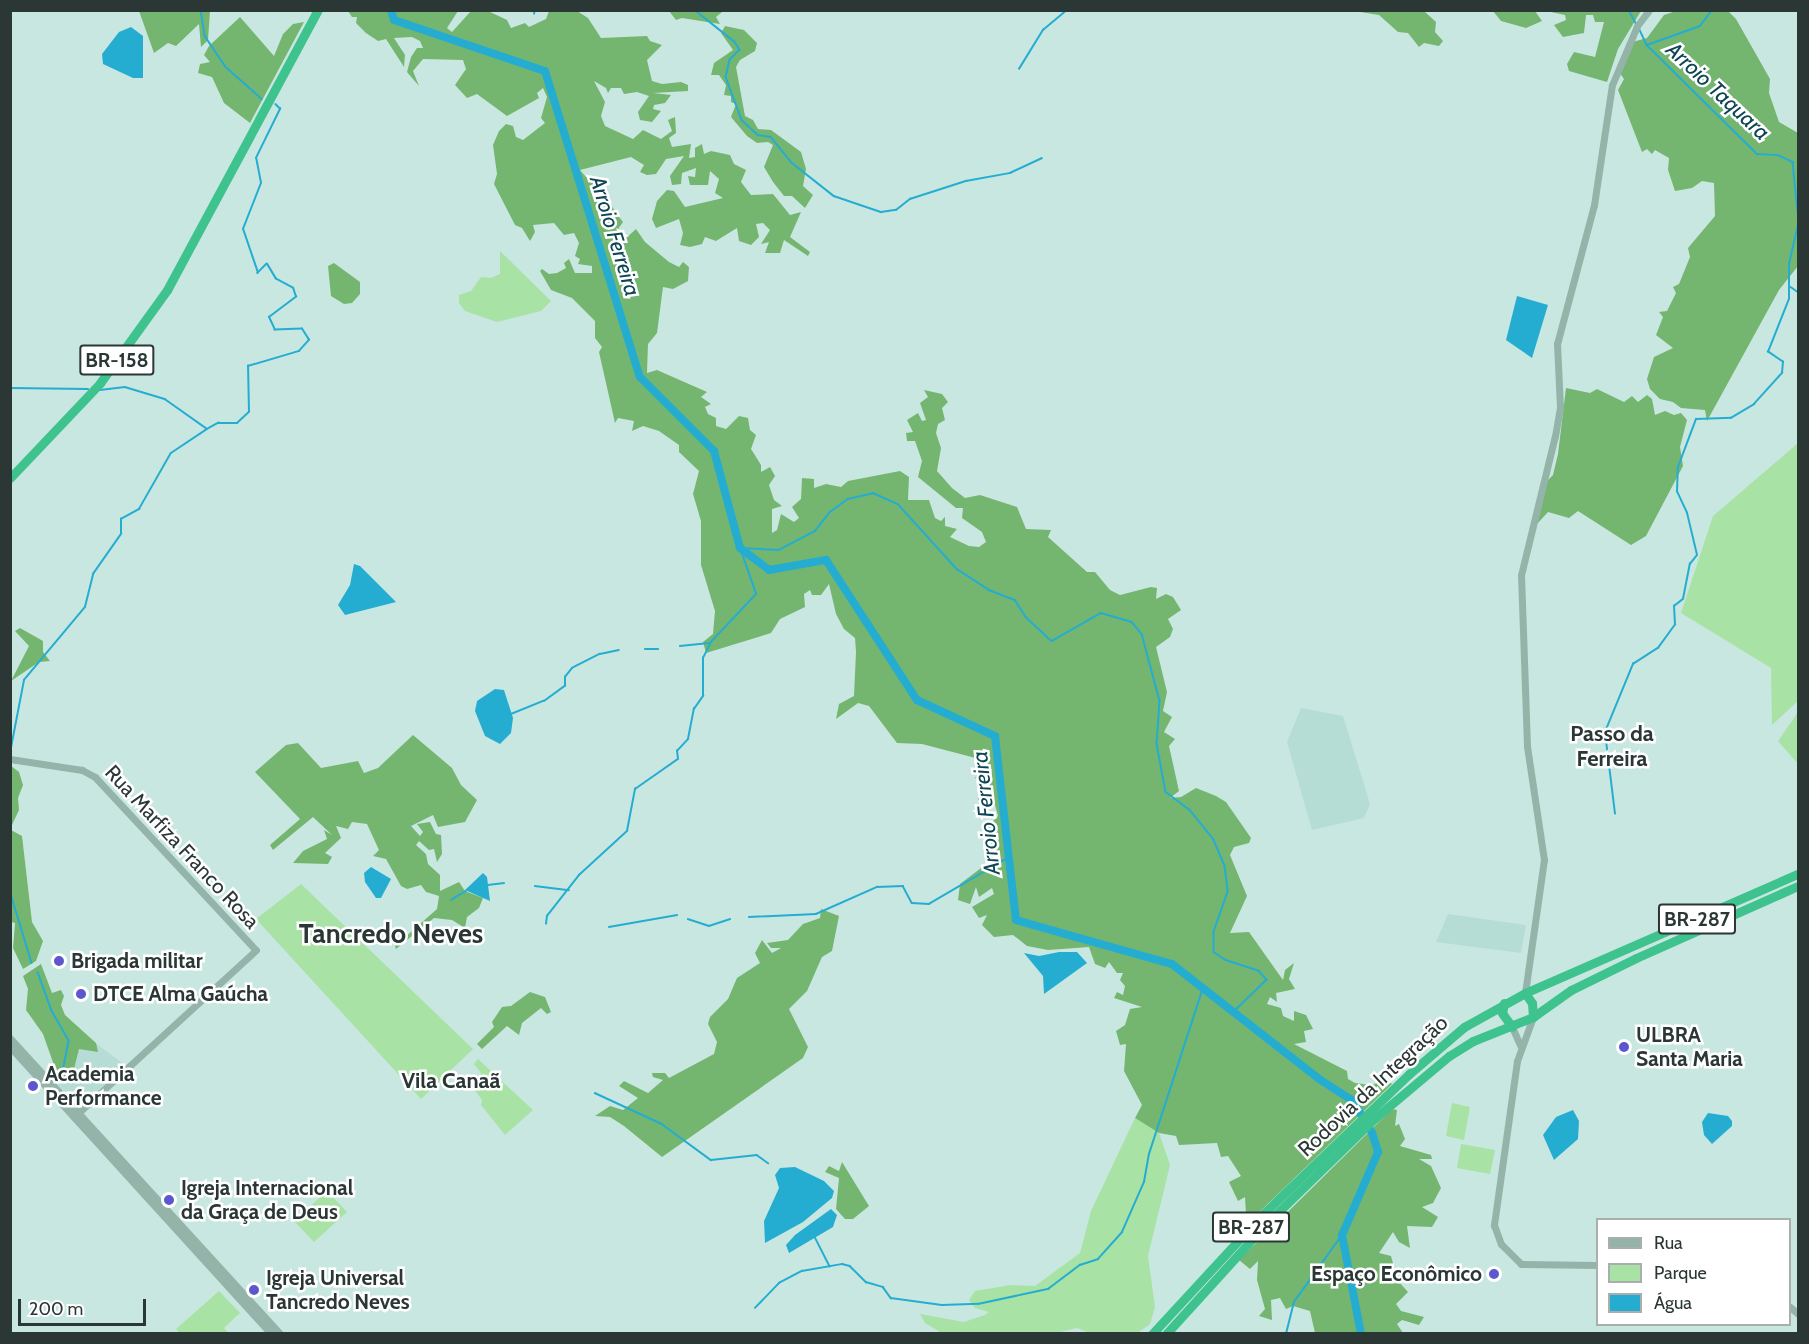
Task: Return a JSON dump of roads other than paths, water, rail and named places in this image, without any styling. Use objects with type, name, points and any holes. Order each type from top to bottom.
[{"type":"highway","name":"BR-158","points":[[10,478],[100,382],[167,290],[318,10]]},
{"type":"highway","name":"Rodovia da Integração","points":[[1166,1334],[1358,1128],[1464,1027],[1525,993],[1798,874]]},
{"type":"highway","name":"Rodovia da Integração","points":[[1371,1115],[1449,1056],[1473,1041],[1533,1017],[1595,977],[1798,886]]},
{"type":"highway","points":[[1525,993],[1532,1003],[1533,1017]]},
{"type":"highway","points":[[1504,1003],[1502,1013],[1512,1027]]},
{"type":"highway","name":"Rodovia da Integração","points":[[1152,1334],[1262,1215],[1358,1128]]},
{"type":"street","points":[[1525,993],[1544,860],[1527,747],[1521,575],[1557,424],[1557,344],[1594,205],[1612,85],[1639,23],[1649,10]]},
{"type":"street","name":"Rua Marfiza Franco Rosa","points":[[10,759],[82,770],[95,777],[256,950],[76,1115]]},
{"type":"street","points":[[1533,1017],[1520,1045],[1494,1225],[1497,1237],[1521,1264],[1596,1265]]},
{"type":"street","points":[[1512,1027],[1520,1045]]},
{"type":"street","points":[[10,1038],[271,1334]]},
{"type":"street","points":[[10,1047],[280,1334]]},
{"type":"water","points":[[131,27],[143,36],[143,78],[133,78],[103,64],[102,54],[119,32]]},
{"type":"water","points":[[1517,296],[1548,305],[1532,358],[1506,340]]},
{"type":"water","points":[[354,564],[360,566],[396,602],[345,615],[338,605],[350,585]]},
{"type":"water","points":[[495,689],[504,690],[513,718],[511,733],[500,744],[485,736],[475,711],[477,701]]},
{"type":"water","points":[[371,867],[391,879],[381,898],[376,898],[365,882],[364,873]]},
{"type":"water","points":[[483,873],[487,877],[490,901],[465,890]]},
{"type":"water","points":[[1059,952],[1077,952],[1087,963],[1044,994],[1043,976],[1024,953],[1039,956]]},
{"type":"water","points":[[1573,1110],[1579,1121],[1578,1139],[1554,1160],[1543,1135],[1556,1117]]},
{"type":"water","points":[[1708,1113],[1728,1116],[1732,1121],[1732,1126],[1712,1144],[1704,1135],[1702,1122]]},
{"type":"water","points":[[795,1167],[824,1181],[834,1191],[832,1198],[803,1222],[765,1243],[764,1221],[779,1188],[775,1175],[780,1168]]},
{"type":"water","points":[[831,1209],[837,1215],[833,1227],[789,1253],[786,1245],[795,1235]]},
{"type":"waterway","points":[[201,10],[205,36],[226,67],[262,99]]},
{"type":"waterway","name":"Arroio Ferreira","points":[[391,10],[394,20],[545,71],[640,377],[714,451],[740,548],[769,570],[826,560],[917,700],[995,736],[1016,920],[1172,964],[1319,1079],[1353,1101],[1372,1133],[1378,1152],[1342,1235],[1361,1334]]},
{"type":"waterway","points":[[534,14],[535,10]]},
{"type":"waterway","points":[[695,10],[735,42],[740,50],[730,60],[726,77],[742,120],[758,135],[771,137],[791,162],[834,196],[881,212],[896,210],[910,199],[966,181],[1010,173],[1042,158]]},
{"type":"waterway","points":[[1019,69],[1043,30],[1067,10]]},
{"type":"waterway","name":"Arroio Taquara","points":[[1629,10],[1636,23]]},
{"type":"waterway","points":[[1647,45],[1700,26],[1712,10]]},
{"type":"waterway","name":"Arroio Taquara","points":[[1640,30],[1647,45],[1757,154],[1778,155],[1793,162],[1798,212]]},
{"type":"waterway","points":[[10,753],[24,680],[85,607],[93,574],[121,534],[121,519],[139,509],[171,453],[218,423],[237,423],[249,412],[248,366],[299,351],[309,340],[302,329],[275,330],[269,317],[296,297],[293,288],[276,279],[267,264],[258,273],[243,229],[261,183],[256,158],[280,109],[276,105]]},
{"type":"waterway","points":[[1615,814],[1605,732],[1633,664],[1658,648],[1675,625],[1674,606],[1683,599],[1690,564],[1697,555],[1687,513],[1677,492],[1678,467],[1696,419],[1731,418],[1754,404],[1782,373],[1783,362],[1768,352],[1789,299],[1789,264],[1798,225]]},
{"type":"waterway","points":[[1791,287],[1798,292]]},
{"type":"waterway","points":[[100,390],[125,387],[165,399],[206,428]]},
{"type":"waterway","points":[[10,388],[88,389]]},
{"type":"waterway","name":"Arroio Ferreira","points":[[546,924],[547,916],[579,875],[627,831],[635,789],[678,759],[677,751],[688,739],[694,709],[703,696],[703,658],[711,642],[756,594],[740,548],[779,550],[815,531],[830,512],[848,499],[873,493],[898,504],[957,569],[989,590],[1015,600],[1026,617],[1052,641],[1101,613],[1132,622],[1142,634],[1160,701],[1157,744],[1166,792],[1190,810],[1214,840],[1225,866],[1228,892],[1214,932],[1214,952],[1226,960],[1259,971],[1267,980],[1234,1012]]},
{"type":"waterway","points":[[680,646],[709,643]]},
{"type":"waterway","points":[[645,649],[658,649]]},
{"type":"waterway","points":[[511,714],[544,701],[565,686],[565,677],[572,668],[600,654],[619,650]]},
{"type":"waterway","points":[[749,917],[816,914],[877,887],[903,886],[912,903],[929,904],[1009,857]]},
{"type":"waterway","points":[[488,885],[504,883]]},
{"type":"waterway","points":[[535,886],[569,890]]},
{"type":"waterway","points":[[10,891],[32,963]]},
{"type":"waterway","points":[[451,900],[466,891]]},
{"type":"waterway","points":[[609,927],[677,915]]},
{"type":"waterway","points":[[688,919],[709,926],[730,919]]},
{"type":"waterway","points":[[38,972],[52,1011],[69,1041],[63,1071]]},
{"type":"waterway","points":[[755,1308],[779,1283],[802,1271],[842,1264],[850,1266],[866,1282],[883,1287],[891,1298],[942,1305],[978,1304],[1048,1289],[1080,1265],[1098,1259],[1122,1232],[1144,1182],[1149,1154],[1203,988]]},
{"type":"waterway","points":[[595,1093],[662,1124],[711,1160],[757,1155],[768,1163]]},
{"type":"waterway","points":[[1286,1334],[1294,1302],[1342,1235]]},
{"type":"waterway","points":[[815,1237],[830,1266]]},
{"type":"place","name":"Brigada militar","points":[[59,961]]},
{"type":"place","name":"DTCE Alma Gaúcha","points":[[81,994]]},
{"type":"place","name":"ULBRA Santa Maria","points":[[1624,1047]]},
{"type":"place","name":"Academia Performance","points":[[33,1086]]},
{"type":"place","name":"Igreja Internacional da Graça de Deus","points":[[169,1200]]},
{"type":"place","name":"Espaço Econômico","points":[[1494,1274]]},
{"type":"place","name":"Igreja Universal Tancredo Neves","points":[[254,1290]]},
{"type":"district","name":"Passo da Ferreira","points":[[1612,746]]},
{"type":"district","name":"Tancredo Neves","points":[[391,934]]},
{"type":"district","name":"Vila Canaã","points":[[451,1081]]}]
